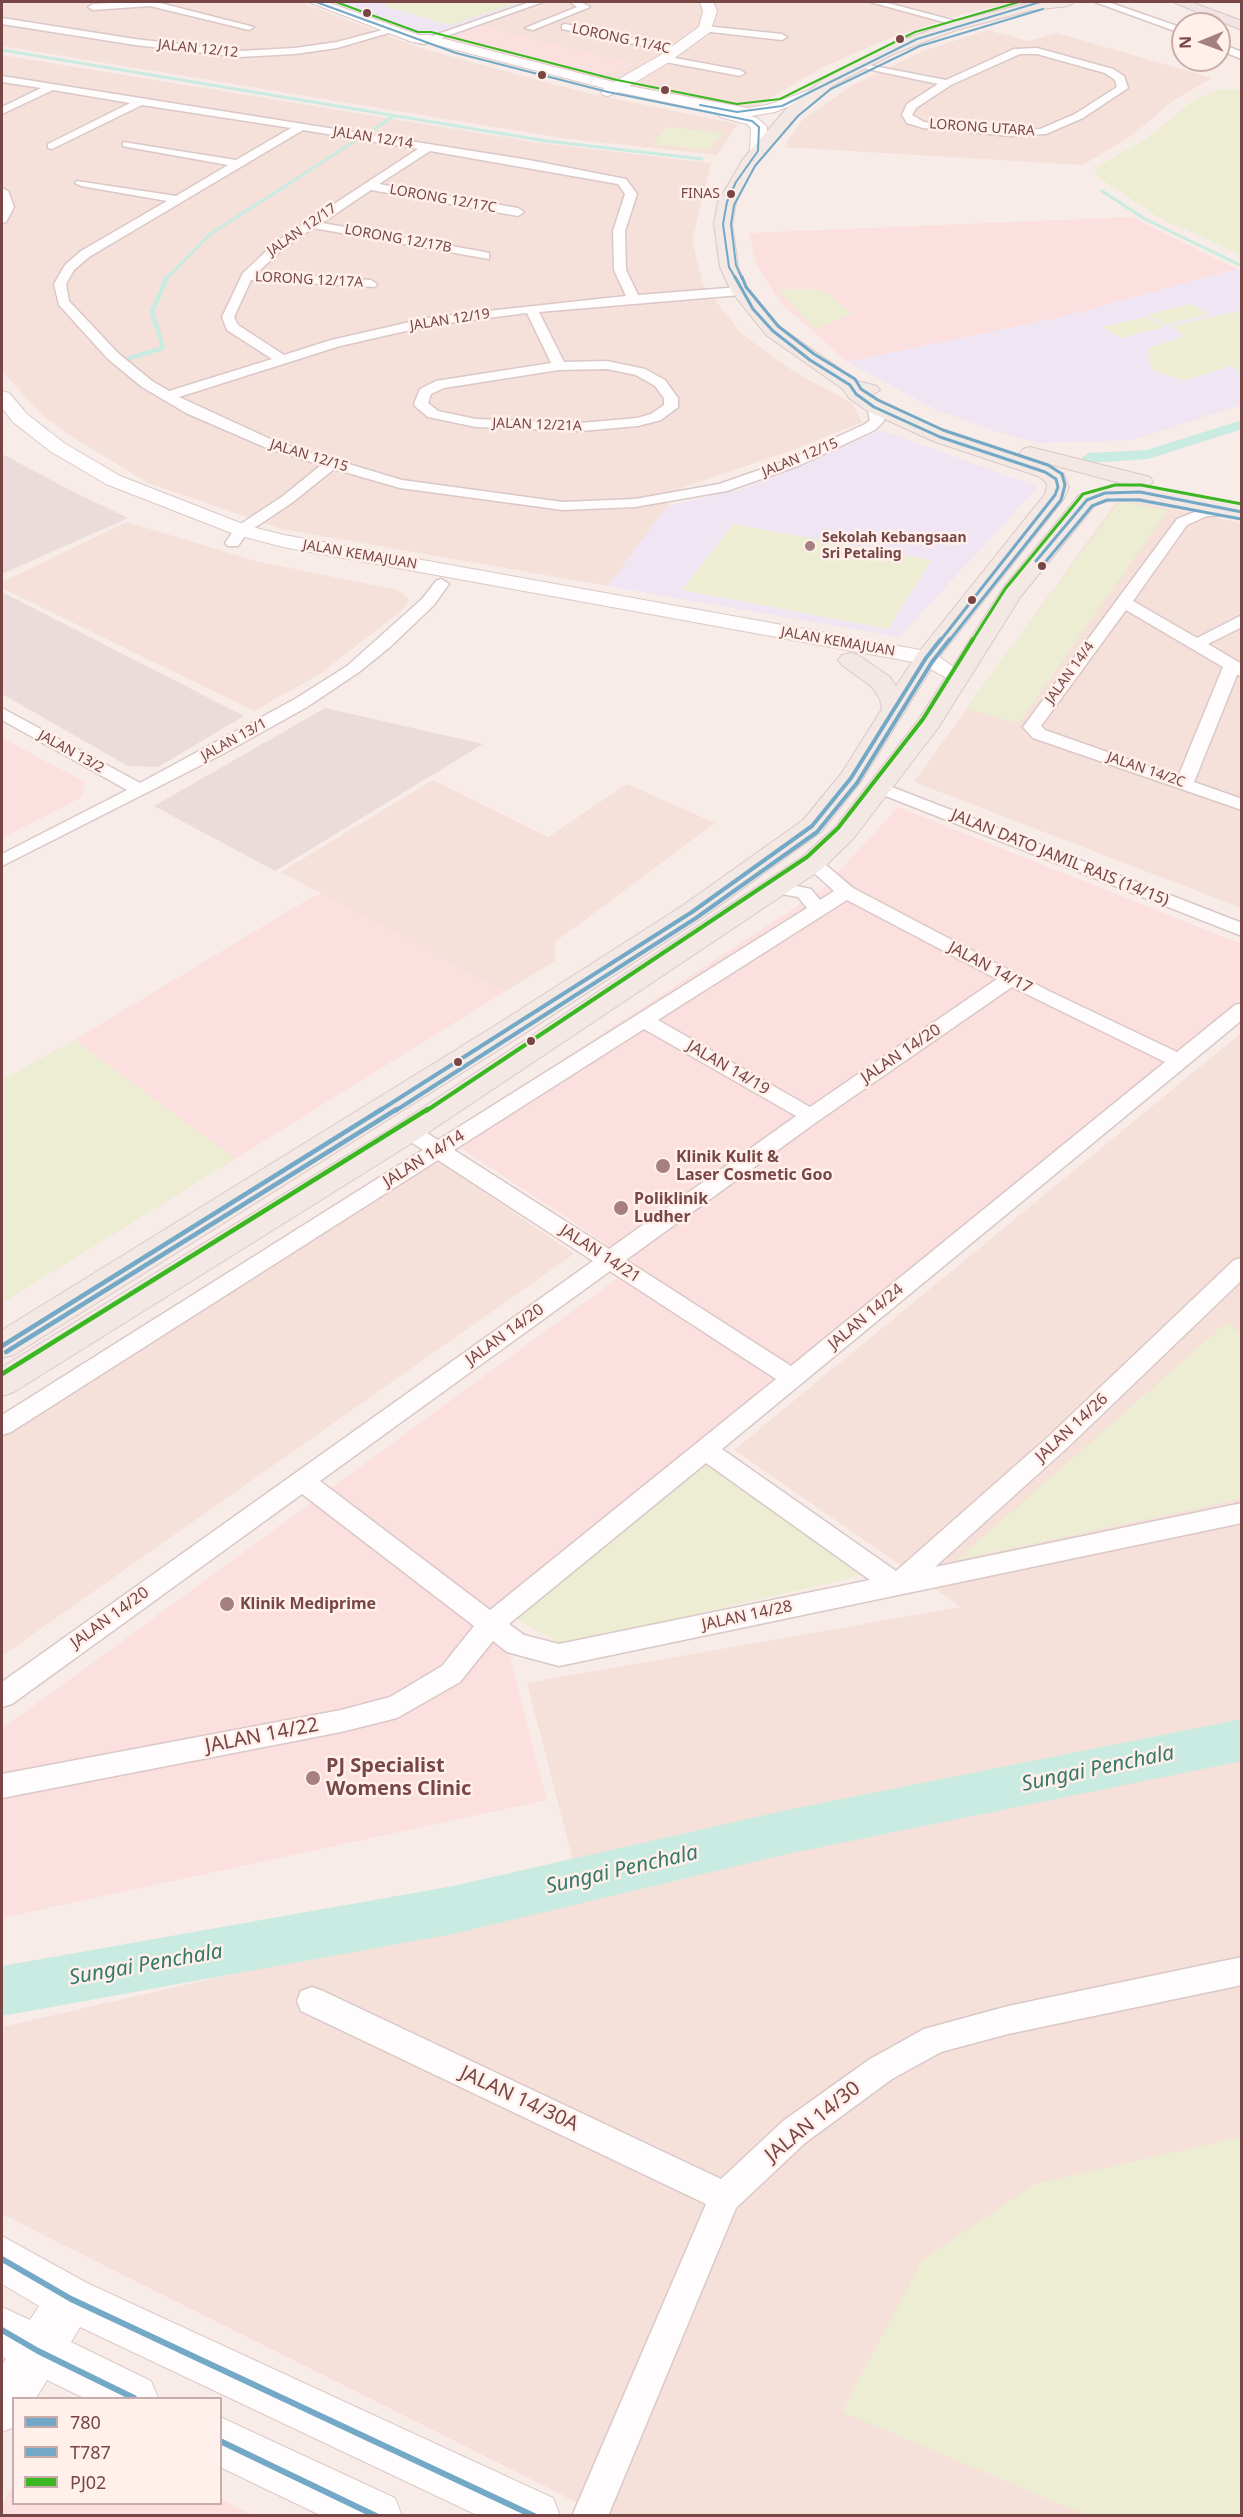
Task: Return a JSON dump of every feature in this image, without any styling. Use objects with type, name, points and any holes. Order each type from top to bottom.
[{"type":"highway","points":[[1180,2],[1242,26]]},
{"type":"main road","points":[[316,2],[422,40],[612,89],[752,121],[759,127],[758,151]]},
{"type":"main road","points":[[612,89],[671,55],[705,29],[710,11],[707,2]]},
{"type":"main road","points":[[1068,2],[1036,4],[917,39],[858,66],[813,93],[792,111],[758,151],[736,182],[727,202],[723,224],[729,267],[740,291],[773,332],[810,360],[850,385],[869,390],[952,428],[1020,450],[1240,509]]},
{"type":"main road","points":[[612,89],[737,112],[776,107],[813,93]]},
{"type":"main road","points":[[2,1346],[487,1045],[692,912],[812,826],[851,777],[921,666],[1056,495],[1058,487],[1056,479],[1045,472],[940,437],[874,407],[856,394],[850,385]]},
{"type":"main road","name":"JALAN KEMAJUAN","points":[[2,397],[20,418],[57,447],[113,480],[237,536],[271,555],[710,627],[850,660],[921,666]]},
{"type":"main road","name":"JALAN KEMAJUAN","points":[[7,432],[37,455],[95,490],[182,526],[282,541],[710,627],[947,670]]},
{"type":"main road","points":[[2,1383],[408,1131],[777,888],[812,862],[844,833],[908,747],[929,723],[1011,593],[1087,500],[1116,492],[1166,497],[1240,509]]},
{"type":"main road","points":[[908,747],[918,719],[947,670],[989,611],[1011,593]]},
{"type":"main road","points":[[850,660],[881,682],[888,690],[893,708]]},
{"type":"main road","points":[[2,2259],[71,2299],[536,2516]]},
{"type":"main road","points":[[2,2408],[20,2340],[71,2299]]},
{"type":"main road","points":[[20,2340],[132,2397]]},
{"type":"main road","points":[[222,2442],[377,2516]]},
{"type":"street","points":[[422,40],[538,2]]},
{"type":"street","points":[[876,2],[962,24]]},
{"type":"street","points":[[1100,2],[1171,27]]},
{"type":"street","points":[[79,25],[94,10],[92,4],[150,3],[249,27]]},
{"type":"street","points":[[530,28],[584,8],[579,3]]},
{"type":"street","name":"JALAN 12/12","points":[[2,21],[79,25],[217,53],[296,55],[394,30]]},
{"type":"street","name":"LORONG 11/4C","points":[[565,27],[740,73]]},
{"type":"street","points":[[705,29],[782,37]]},
{"type":"street","name":"LORONG UTARA","points":[[1026,50],[1109,71],[1120,78],[1123,84],[1119,92],[1099,104],[1056,128],[1042,132],[1011,133],[923,125],[911,121],[907,116],[911,106],[947,83],[1018,51],[1026,50]]},
{"type":"street","points":[[858,66],[947,83]]},
{"type":"street","name":"JALAN 12/14","points":[[2,79],[428,147],[622,182],[631,194],[619,231],[620,270],[633,298]]},
{"type":"street","points":[[2,111],[52,87]]},
{"type":"street","points":[[52,146],[141,101]]},
{"type":"street","name":"JALAN 12/15","points":[[301,127],[85,254],[69,268],[60,284],[60,292],[70,310],[113,356],[147,384],[232,429],[274,446],[400,484],[563,506],[635,503],[722,488],[793,463],[870,427],[877,421],[878,415],[874,407]]},
{"type":"street","points":[[127,144],[238,164]]},
{"type":"street","name":"JALAN 12/17","points":[[281,359],[232,327],[228,317],[247,276],[264,257],[310,224],[428,147]]},
{"type":"street","points":[[81,183],[176,200]]},
{"type":"street","name":"LORONG 12/17C","points":[[369,186],[518,212]]},
{"type":"street","points":[[2,191],[8,207],[2,219]]},
{"type":"street","name":"LORONG 12/17B","points":[[310,224],[485,256]]},
{"type":"street","name":"LORONG 12/17A","points":[[247,276],[371,284]]},
{"type":"street","name":"JALAN 12/19","points":[[168,396],[281,359],[432,321],[633,298],[740,291]]},
{"type":"street","points":[[531,308],[560,366]]},
{"type":"street","name":"JALAN 12/21A","points":[[607,365],[640,372],[660,383],[670,398],[671,407],[656,417],[638,422],[582,427],[476,423],[433,414],[421,404],[425,392],[441,384],[560,366],[607,365]]},
{"type":"street","points":[[237,536],[332,463]]},
{"type":"street","points":[[1166,497],[1181,508],[1184,514],[1182,522]]},
{"type":"street","points":[[1182,522],[1205,512],[1240,509]]},
{"type":"street","name":"JALAN 14/4","points":[[1050,738],[1035,732],[1032,725],[1182,522]]},
{"type":"street","name":"JALAN 13/1","points":[[2,861],[276,717],[353,669],[408,622],[441,584]]},
{"type":"street","points":[[1122,601],[1237,668],[1184,784]]},
{"type":"street","points":[[1197,644],[1242,620]]},
{"type":"street","name":"JALAN 13/2","points":[[2,713],[140,790]]},
{"type":"street","name":"JALAN 14/2C","points":[[1050,738],[1242,805]]},
{"type":"street","name":"JALAN DATO JAMIL RAIS (14/15)","points":[[879,787],[1242,930]]},
{"type":"street","name":"JALAN 14/17","points":[[812,862],[846,892],[1011,979],[1176,1060]]},
{"type":"street","points":[[777,888],[804,892],[818,910]]},
{"type":"street","name":"JALAN 14/14","points":[[2,1426],[846,892]]},
{"type":"street","name":"JALAN 14/20","points":[[2,1696],[811,1116],[1011,979]]},
{"type":"street","name":"JALAN 14/24","points":[[490,1625],[1176,1060],[1242,1009]]},
{"type":"street","name":"JALAN 14/19","points":[[644,1020],[811,1116]]},
{"type":"street","name":"JALAN 14/21","points":[[408,1131],[792,1378]]},
{"type":"street","name":"JALAN 14/26","points":[[897,1585],[1058,1442],[1242,1266]]},
{"type":"street","points":[[705,1450],[897,1585]]},
{"type":"street","name":"JALAN 14/28","points":[[302,1480],[516,1644],[559,1655],[1242,1513]]},
{"type":"street","name":"JALAN 14/22","points":[[2,1786],[397,1707],[451,1674],[490,1625]]},
{"type":"street","name":"JALAN 14/30","points":[[590,2516],[725,2197],[794,2132],[881,2069],[934,2039],[1008,2020],[1242,1971]]},
{"type":"street","name":"JALAN 14/30A","points":[[312,2001],[725,2197]]},
{"type":"shaded area","points":[[2,2],[301,2],[420,48],[587,93],[738,124],[717,155],[561,138],[2,46]]},
{"type":"shaded area","points":[[339,2],[531,2],[425,37]]},
{"type":"shaded area","points":[[547,2],[1017,2],[959,15],[888,39],[823,67],[754,108],[743,108],[596,80],[634,64],[478,26]]},
{"type":"shaded area","points":[[478,26],[635,64],[596,80],[439,41]]},
{"type":"shaded area","points":[[987,30],[1029,41],[1057,33],[1171,66],[1171,72],[1191,72],[1212,78],[1173,101],[1131,136],[1083,165],[784,147],[802,120],[851,86],[923,51]]},
{"type":"shaded area","points":[[2,55],[540,143],[711,163],[692,241],[703,285],[741,333],[793,371],[852,403],[862,422],[793,450],[681,488],[608,586],[282,529],[148,483],[74,438],[42,415],[2,371]]},
{"type":"shaded area","points":[[1132,217],[1237,269],[1062,317],[847,362],[780,302],[757,266],[749,233]]},
{"type":"shaded area","points":[[1237,269],[1241,272],[1241,405],[1132,440],[1040,443],[995,431],[937,410],[847,362],[1062,317]]},
{"type":"shaded area","name":"Sekolah Kebangsaan Sri Petaling","points":[[881,430],[1038,487],[899,637],[608,586],[667,506],[740,490]]},
{"type":"shaded area","points":[[2,454],[72,491],[128,518],[2,574]]},
{"type":"shaded area","points":[[1119,498],[1241,523],[1241,908],[914,782]]},
{"type":"shaded area","points":[[127,522],[256,561],[397,590],[409,601],[402,610],[320,674],[254,711],[2,588],[2,582]]},
{"type":"shaded area","points":[[2,592],[244,716],[158,767],[128,766],[2,694]]},
{"type":"shaded area","points":[[325,708],[483,744],[275,871],[154,806]]},
{"type":"shaded area","points":[[2,738],[85,782],[82,797],[2,838]]},
{"type":"shaded area","points":[[433,780],[548,837],[627,784],[715,823],[555,942],[555,961],[504,992],[281,872]]},
{"type":"shaded area","points":[[898,807],[1241,944],[1241,1000],[496,1604],[547,1800],[2,1918],[2,1729],[637,1264],[444,1137],[822,890]]},
{"type":"shaded area","points":[[322,894],[504,992],[235,1159],[74,1040],[310,898]]},
{"type":"shaded area","points":[[1241,1033],[1241,2515],[602,2515],[2,2214],[2,2027],[224,1976],[583,1900],[527,1683],[961,1607],[734,1450]]},
{"type":"shaded area","points":[[423,1150],[574,1254],[2,1656],[2,1416]]},
{"type":"shaded area","points":[[12,2486],[12,2505],[222,2505],[222,2500],[252,2515],[2,2515],[2,2504]]},
{"type":"green space","points":[[389,2],[520,2],[450,25],[384,6]]},
{"type":"green space","points":[[1221,89],[1241,90],[1241,255],[1158,217],[1095,175],[1097,167],[1149,137],[1192,101]]},
{"type":"green space","points":[[667,127],[723,133],[709,150],[653,144]]},
{"type":"green space","points":[[777,289],[817,289],[828,293],[852,314],[815,329]]},
{"type":"green space","points":[[1190,304],[1209,314],[1165,325],[1146,315]]},
{"type":"green space","points":[[1241,311],[1241,371],[1230,366],[1184,381],[1152,370],[1147,349],[1184,336],[1170,326]]},
{"type":"green space","points":[[1145,317],[1164,327],[1121,338],[1102,327]]},
{"type":"green space","points":[[1120,501],[1167,511],[1019,723],[965,709]]},
{"type":"green space","points":[[733,524],[931,560],[888,629],[682,590]]},
{"type":"green space","points":[[74,1040],[235,1159],[2,1303],[2,1080]]},
{"type":"green space","points":[[1226,1323],[1241,1332],[1241,1499],[957,1560]]},
{"type":"green space","points":[[704,1462],[863,1575],[564,1645],[514,1618]]},
{"type":"green space","points":[[1241,2137],[1241,2515],[1086,2515],[842,2412],[922,2260],[1035,2184]]},
{"type":"waterway","points":[[2,50],[546,141],[702,159]]},
{"type":"waterway","points":[[368,133],[392,117]]},
{"type":"waterway","points":[[166,279],[209,235],[358,139]]},
{"type":"waterway","points":[[1102,191],[1145,219],[1242,266]]},
{"type":"waterway","points":[[130,358],[163,348],[152,312],[166,279]]},
{"type":"waterway","points":[[1089,458],[1148,454],[1242,424]]},
{"type":"waterway","name":"Sungai Penchala","points":[[2,1991],[453,1910],[787,1832],[1242,1740]]},
{"type":"transit line","name":"780","points":[[2,1346],[506,1032],[692,912],[812,826],[851,778],[926,658],[1055,495],[1058,487],[1056,479],[1045,472],[940,437],[874,407],[856,394],[850,385],[810,360],[773,331],[753,309],[729,267],[723,224],[727,202],[736,182],[758,151],[759,127],[752,121],[608,92],[456,53],[316,2]]},
{"type":"transit line","name":"PJ02","points":[[336,2],[418,32],[431,32],[617,80],[737,104],[780,99],[915,32],[1019,2]]},
{"type":"transit line","name":"780","points":[[700,105],[737,112],[782,106],[917,39],[1040,2]]},
{"type":"transit line","name":"T787","points":[[6,1352],[356,1136],[696,918],[817,832],[857,783],[932,662],[1061,500],[1065,485],[1062,474],[1048,465],[943,430],[878,400],[861,389],[855,379],[814,354],[778,326],[746,287],[736,265],[731,224],[734,205],[755,166],[798,116],[831,89],[920,46],[1043,9]]},
{"type":"transit line","name":"PJ02","points":[[2,1374],[405,1125],[807,857],[838,828],[923,719],[1005,589],[1083,494],[1115,485],[1141,485],[1242,504]]},
{"type":"transit line","name":"780","points":[[1036,561],[1087,500],[1105,493],[1140,492],[1242,512]]},
{"type":"transit line","name":"T787","points":[[1042,566],[1092,506],[1107,500],[1139,500],[1241,519]]},
{"type":"transit line","name":"780","points":[[2,2259],[71,2299],[534,2516]]},
{"type":"transit line","name":"780","points":[[2,2330],[38,2351],[132,2397]]},
{"type":"transit line","name":"780","points":[[222,2442],[376,2516]]},
{"type":"place","name":"FINAS","points":[[731,194]]},
{"type":"place","name":"Sekolah Kebangsaan Sri Petaling","points":[[810,546]]},
{"type":"place","name":"Klinik Kulit & Laser Cosmetic Goo","points":[[663,1166]]},
{"type":"place","name":"Poliklinik Ludher","points":[[621,1208]]},
{"type":"place","name":"Klinik Mediprime","points":[[227,1604]]},
{"type":"place","name":"PJ Specialist Womens Clinic","points":[[313,1778]]}]
